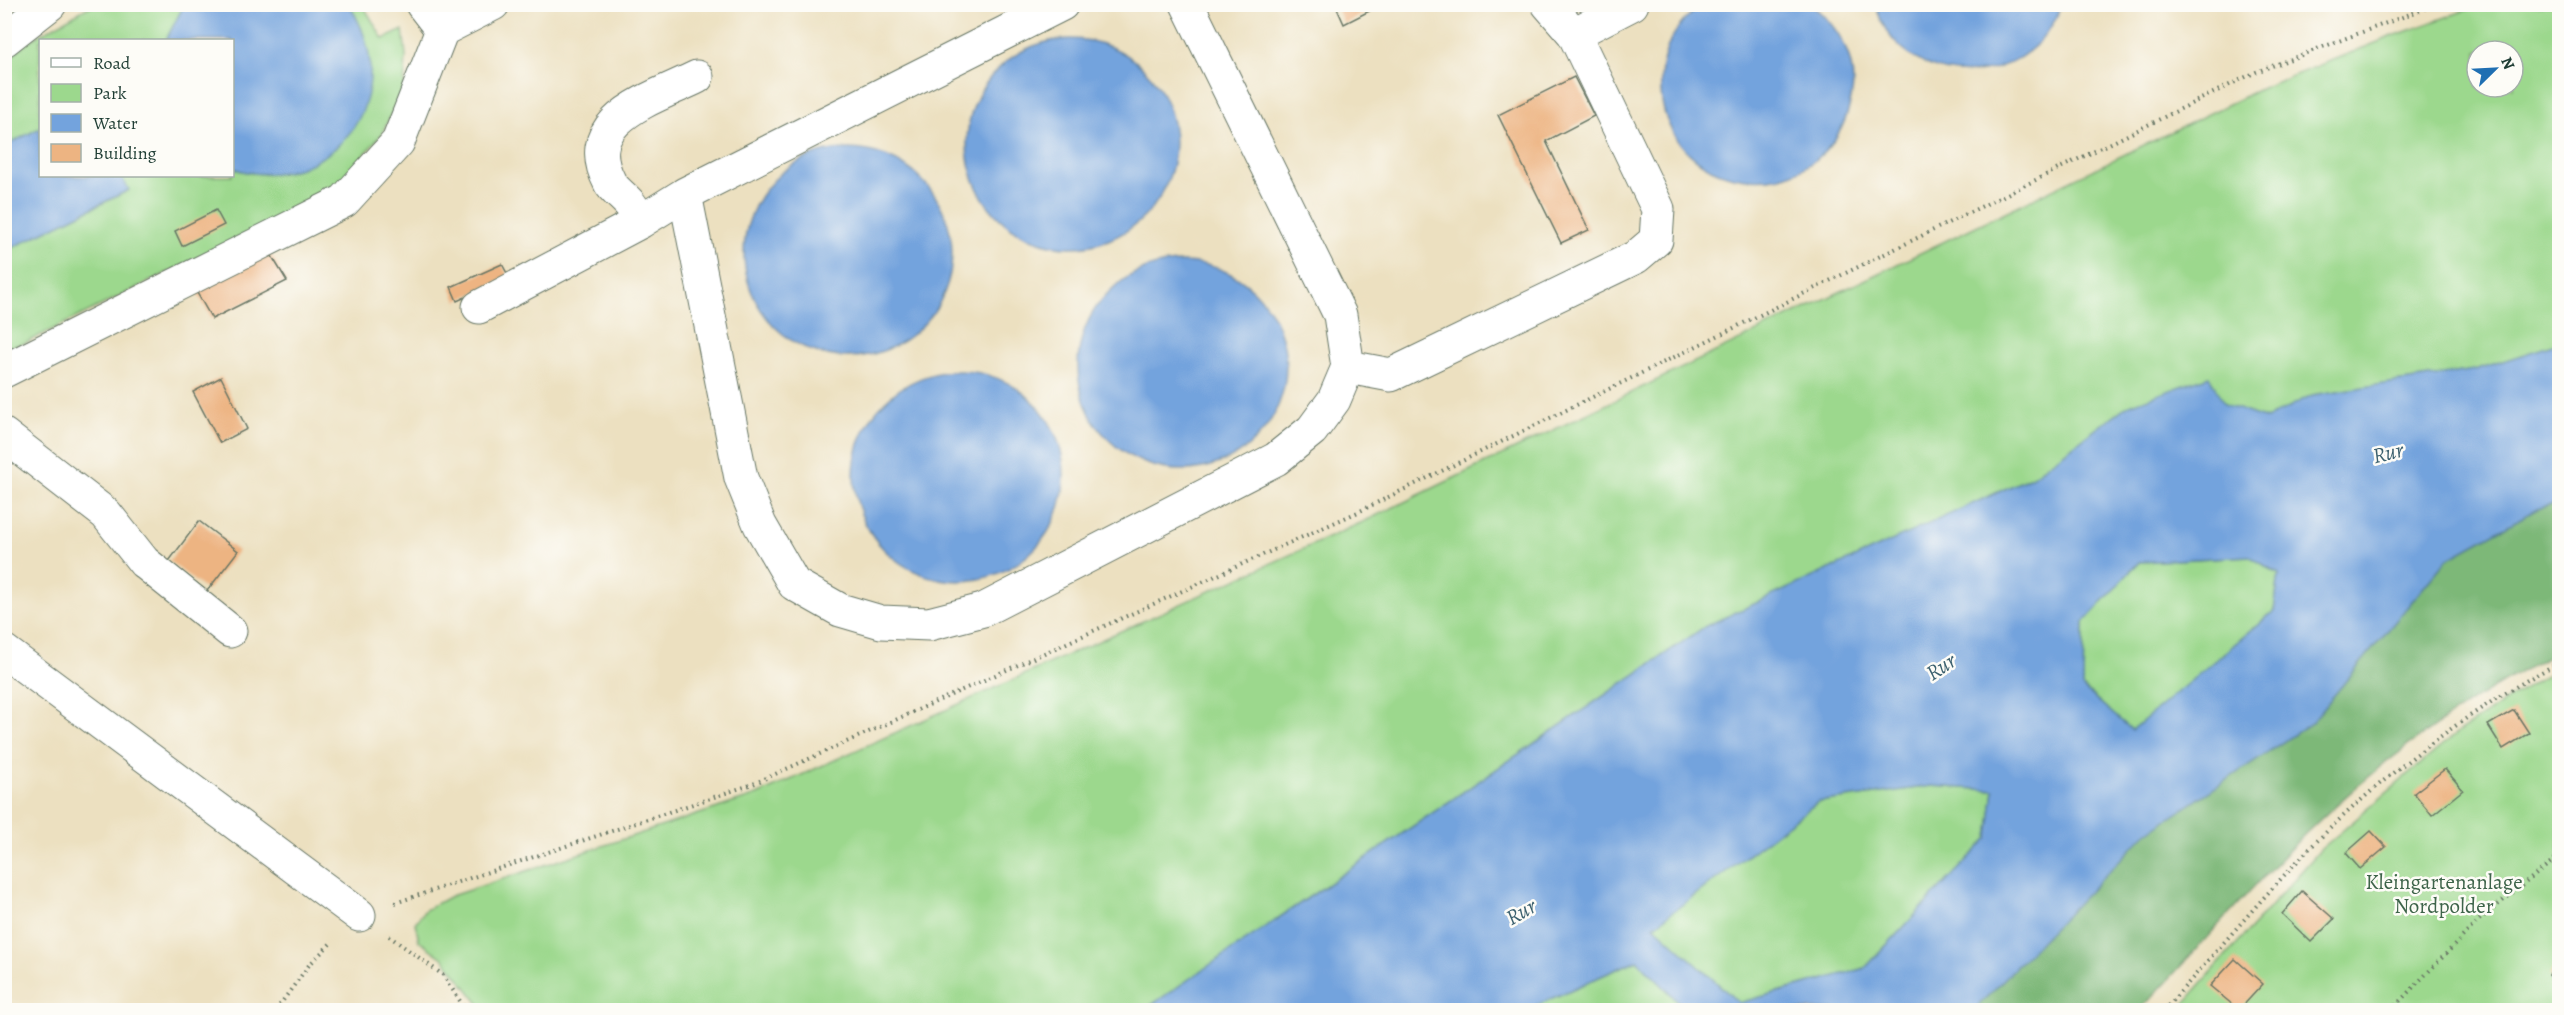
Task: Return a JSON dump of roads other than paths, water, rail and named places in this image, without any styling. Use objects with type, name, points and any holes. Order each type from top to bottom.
[{"type":"lane","points":[[4,40],[50,4]]},
{"type":"lane","points":[[422,4],[442,30]]},
{"type":"lane","points":[[4,371],[344,201],[398,142],[442,30],[493,4]]},
{"type":"lane","points":[[478,307],[640,222],[685,194],[1062,4]]},
{"type":"lane","points":[[685,194],[741,478],[760,525],[794,584],[840,610],[881,622],[929,624],[983,610],[1276,459],[1312,429],[1334,400],[1348,367],[1340,315],[1186,4]]},
{"type":"lane","points":[[1348,367],[1391,375],[1636,257],[1656,240],[1658,209],[1574,34],[1548,4]]},
{"type":"lane","points":[[1574,34],[1632,4]]},
{"type":"lane","points":[[640,222],[631,205],[610,185],[601,159],[602,137],[617,117],[697,77]]},
{"type":"lane","points":[[4,435],[106,514],[144,562],[230,631]]},
{"type":"lane","points":[[4,651],[359,915]]},
{"type":"water","points":[[1876,4],[2060,5],[2047,33],[2020,58],[1996,68],[1971,72],[1946,71],[1923,63],[1902,49],[1886,30]]},
{"type":"water","points":[[184,5],[349,5],[361,28],[368,52],[370,76],[367,99],[358,120],[344,140],[325,156],[293,170],[276,173],[241,171],[234,168],[234,39],[167,39]]},
{"type":"water","points":[[1701,5],[1811,5],[1831,23],[1839,34],[1850,59],[1853,85],[1851,99],[1836,138],[1810,164],[1778,177],[1744,179],[1712,169],[1684,148],[1666,118],[1661,77],[1662,66],[1668,46],[1678,28]]},
{"type":"water","points":[[1061,39],[1081,39],[1111,46],[1129,56],[1145,69],[1158,85],[1168,103],[1175,143],[1168,183],[1158,201],[1145,217],[1129,230],[1111,240],[1081,247],[1061,247],[1031,240],[1005,224],[990,209],[974,183],[967,153],[967,133],[974,103],[990,77],[1005,62],[1031,46]]},
{"type":"water","points":[[39,129],[39,177],[122,177],[129,190],[5,251],[5,146]]},
{"type":"water","points":[[838,149],[858,149],[888,156],[906,166],[922,179],[935,195],[945,213],[952,253],[945,293],[935,311],[922,327],[906,340],[888,350],[858,357],[838,357],[808,350],[782,334],[767,319],[751,293],[744,263],[744,243],[751,213],[767,187],[782,172],[808,156]]},
{"type":"water","points":[[1172,262],[1192,262],[1222,269],[1240,279],[1256,292],[1269,308],[1279,326],[1286,366],[1279,406],[1269,424],[1256,440],[1240,453],[1222,463],[1192,470],[1172,470],[1142,463],[1116,447],[1101,432],[1085,406],[1078,376],[1078,356],[1085,326],[1101,300],[1116,285],[1142,269]]},
{"type":"water","name":"Rur","points":[[2559,343],[2559,503],[2537,509],[2447,559],[2311,723],[2143,836],[1974,1010],[1687,1010],[1637,960],[1526,1010],[1144,1010],[1706,626],[2031,477],[2127,406],[2209,376],[2224,404],[2266,419],[2312,395],[2475,370]],"holes":[[[2249,556],[2279,574],[2274,611],[2132,730],[2083,688],[2084,622],[2139,562]],[[1931,786],[1994,790],[1988,838],[1865,968],[1739,1003],[1654,926],[1818,802]]]},
{"type":"water","points":[[959,371],[999,379],[1017,389],[1033,402],[1046,418],[1056,436],[1064,476],[1056,516],[1046,534],[1033,550],[1017,563],[999,573],[959,581],[919,573],[901,563],[885,550],[872,534],[862,516],[854,476],[862,436],[872,418],[885,402],[901,389],[919,379]]},
{"type":"park label","name":"Kleingartenanlage Nordpolder","points":[[2444,894]]}]
